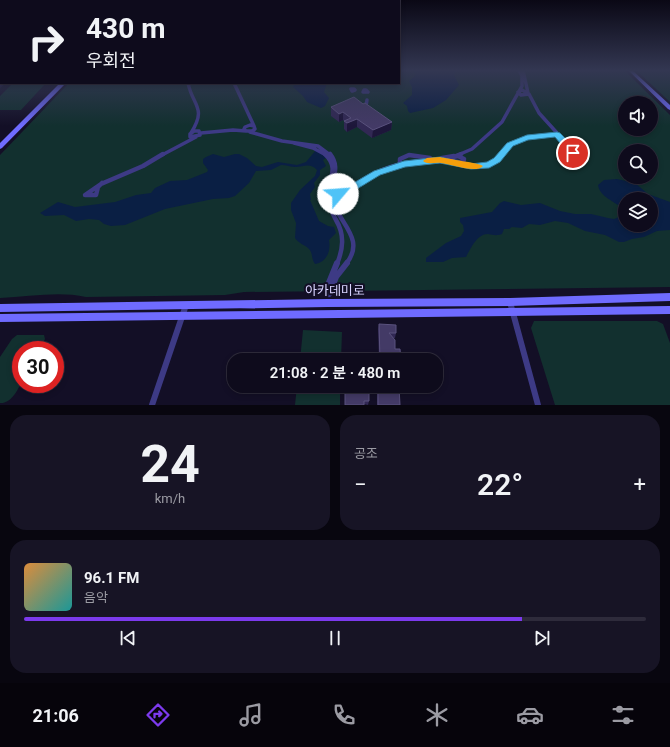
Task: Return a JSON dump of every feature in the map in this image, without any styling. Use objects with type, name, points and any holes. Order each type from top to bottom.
[{"type":"main road","points":[[0,142],[53,89]]},
{"type":"main road","points":[[0,147],[57,89]]},
{"type":"main road","points":[[650,89],[670,108]]},
{"type":"main road","name":"아카데미로","points":[[0,308],[510,302],[669,298]]},
{"type":"main road","name":"아카데미로","points":[[0,318],[670,310]]},
{"type":"street","points":[[189,89],[200,110],[198,133]]},
{"type":"street","points":[[236,89],[248,128],[253,131],[255,127]]},
{"type":"street","points":[[455,156],[452,159],[456,163],[463,163],[464,157],[499,126],[519,94],[520,89]]},
{"type":"street","points":[[526,89],[528,95]]},
{"type":"street","points":[[519,94],[524,90],[539,113],[572,150]]},
{"type":"street","points":[[366,106],[367,100]]},
{"type":"street","points":[[180,144],[190,134],[240,130],[255,127],[267,136]]},
{"type":"street","points":[[248,128],[282,142],[318,147],[328,154],[336,164],[337,171],[330,195],[330,210],[341,230],[343,242],[340,257],[328,281],[326,290],[329,294],[333,290],[338,274],[350,260],[353,252],[353,241],[351,234],[335,209],[330,195]]},
{"type":"street","points":[[190,134],[192,138],[198,133]]},
{"type":"street","points":[[102,183],[144,166],[198,133]]},
{"type":"street","points":[[330,195],[343,193],[377,173],[400,165],[434,160],[471,166],[486,166],[495,162],[506,148],[518,140],[557,134]]},
{"type":"street","points":[[400,165],[400,159],[407,155],[436,158],[455,156],[464,157]]},
{"type":"street","points":[[464,157],[466,164],[471,166]]},
{"type":"street","points":[[343,242],[353,241]]},
{"type":"street","points":[[340,257],[350,260]]},
{"type":"street","points":[[510,302],[538,405]]},
{"type":"street","points":[[152,405],[186,305]]},
{"type":"green space","points":[[7,89],[41,89],[21,110],[0,110],[0,96]]},
{"type":"green space","points":[[63,89],[643,89],[651,96],[618,96],[618,136],[658,136],[658,103],[670,115],[670,287],[244,292],[225,295],[86,297],[54,294],[0,298],[0,155]]},
{"type":"green space","points":[[656,89],[670,89],[670,102]]},
{"type":"green space","points":[[534,321],[657,321],[663,324],[670,343],[670,405],[555,405],[531,328]]},
{"type":"green space","points":[[303,330],[342,332],[341,353],[301,353]]},
{"type":"green space","points":[[17,335],[44,335],[45,339],[44,341],[12,341],[12,393],[16,393],[4,403],[0,403],[0,357],[12,339]]},
{"type":"green space","points":[[296,393],[340,393],[340,405],[295,405]]},
{"type":"water","points":[[295,89],[325,89],[324,92],[329,98],[325,106],[321,108],[307,102]]},
{"type":"water","points":[[412,89],[456,89],[446,100],[433,108],[410,113],[407,106],[403,103],[412,95]]},
{"type":"water","points":[[316,150],[327,157],[323,160],[326,166],[320,170],[320,175],[314,183],[315,187],[310,194],[310,200],[319,221],[328,226],[334,227],[336,233],[329,240],[329,252],[323,261],[315,264],[312,254],[307,247],[298,242],[295,238],[296,223],[291,210],[291,203],[300,190],[315,176],[317,170],[312,166],[295,167],[281,165],[271,170],[256,171],[249,183],[235,196],[165,209],[125,225],[111,226],[104,224],[99,220],[89,219],[76,221],[64,215],[45,216],[40,213],[58,202],[75,207],[115,202],[136,195],[151,193],[155,188],[170,181],[187,180],[207,172],[208,170],[203,163],[203,159],[213,154],[224,157],[239,154],[247,158],[256,166],[262,167],[278,162],[297,165],[306,162]]},
{"type":"water","points":[[617,179],[618,184],[636,184],[646,192],[618,192],[618,205],[601,193],[598,185],[604,180]]},
{"type":"water","points":[[658,198],[670,202],[670,230],[658,231]]},
{"type":"water","points":[[504,201],[521,205],[540,203],[560,211],[575,214],[591,214],[614,219],[618,218],[618,232],[655,232],[644,237],[619,242],[605,235],[585,231],[568,223],[555,221],[540,225],[529,224],[522,228],[512,227],[509,229],[504,229],[500,235],[488,234],[481,236],[472,246],[466,257],[452,258],[443,262],[426,262],[426,258],[446,243],[461,236],[464,231],[460,218],[492,212],[500,203]]},
{"type":"building","points":[[354,97],[392,122],[373,130],[357,119],[347,123],[344,121],[351,118],[343,112],[339,114],[331,107]]},
{"type":"building","points":[[379,324],[396,325],[396,333],[389,333],[395,340],[395,349],[400,349],[400,353],[380,353]]},
{"type":"building","points":[[345,393],[369,393],[369,401],[364,401],[364,405],[345,405]]},
{"type":"building","points":[[378,393],[399,393],[400,405],[378,405]]},
{"type":"slow traffic","points":[[427,161],[440,160],[467,166],[479,166]]},
{"type":"route","points":[[338,194],[343,193],[369,176],[404,164],[440,160],[467,166],[489,165],[497,160],[510,144],[518,140],[532,137],[557,134],[573,153]]}]
